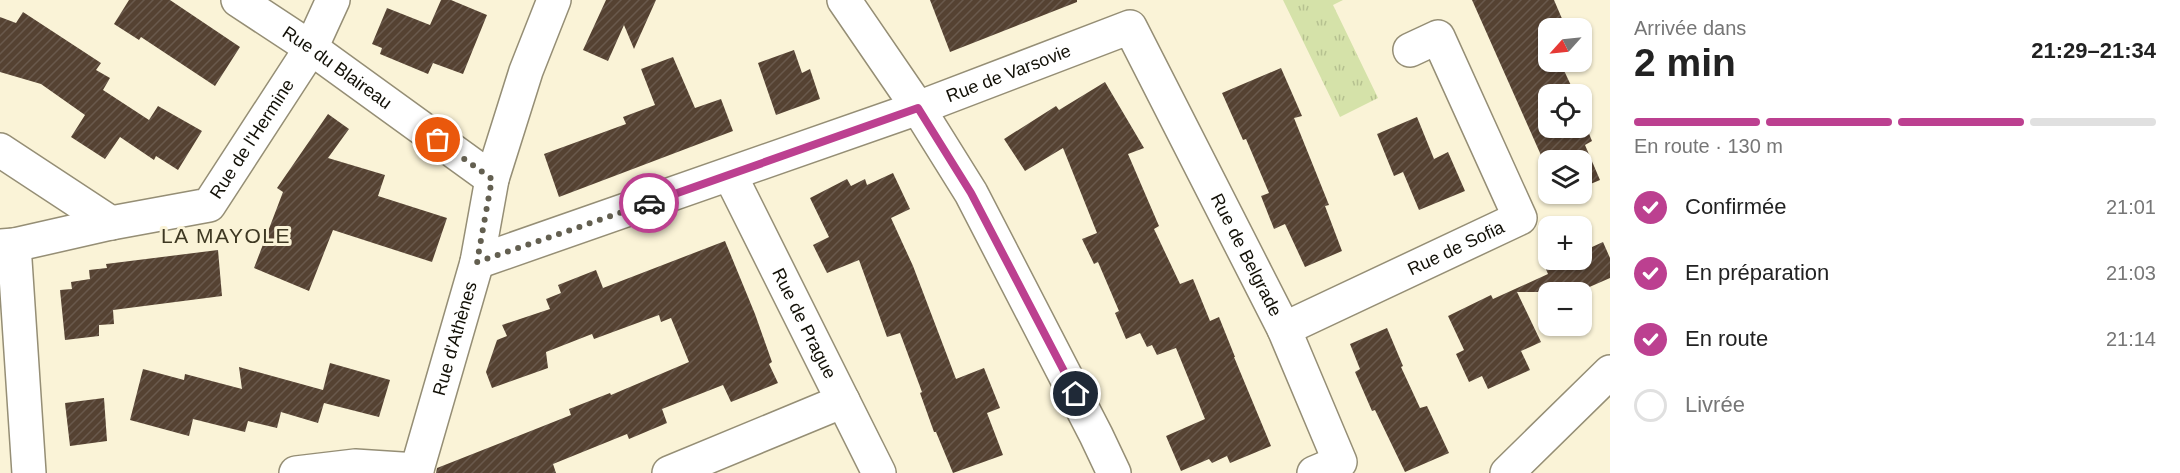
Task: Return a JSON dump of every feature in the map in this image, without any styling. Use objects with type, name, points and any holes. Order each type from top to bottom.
[{"type":"street","name":"Rue du Blaireau","points":[[238,0],[311,48],[492,179]]},
{"type":"street","name":"Rue de l'Hermine","points":[[7,246],[111,223],[209,205],[311,48],[333,0]]},
{"type":"street","name":"Rue d'Athènes","points":[[416,471],[477,262],[492,179],[526,71],[554,0]]},
{"type":"street","points":[[844,0],[918,108],[971,193],[1114,473]]},
{"type":"street","name":"Rue de Varsovie","points":[[477,262],[918,108],[1130,27]]},
{"type":"street","name":"Rue de Belgrade","points":[[1130,27],[1284,329],[1340,462],[1314,473]]},
{"type":"street","name":"Rue de Sofia","points":[[1284,329],[1520,218],[1438,37],[1410,50]]},
{"type":"street","points":[[0,150],[111,223]]},
{"type":"street","name":"Rue de Prague","points":[[730,175],[879,473]]},
{"type":"street","points":[[7,246],[28,473]]},
{"type":"street","points":[[1507,473],[1610,372]]},
{"type":"street","points":[[669,473],[843,402]]},
{"type":"street","points":[[296,473],[355,466],[416,471]]},
{"type":"green space","points":[[1283,0],[1343,0],[1333,5],[1378,98],[1340,117]]},
{"type":"building","points":[[129,0],[170,0],[240,47],[215,86],[141,37],[139,40],[114,24]]},
{"type":"building","points":[[441,0],[451,0],[487,15],[463,74],[433,63],[428,74],[380,54],[382,48],[372,44],[387,8],[430,25]]},
{"type":"building","points":[[606,0],[656,0],[634,49],[624,25],[608,61],[583,50]]},
{"type":"building","points":[[930,0],[1077,0],[1077,2],[950,52]]},
{"type":"building","points":[[1472,0],[1554,0],[1562,18],[1538,18],[1538,72],[1565,72],[1570,84],[1538,84],[1538,138],[1591,138],[1592,141],[1585,145],[1587,150],[1539,150]]},
{"type":"building","points":[[23,12],[101,63],[96,70],[110,78],[103,90],[149,120],[158,106],[202,131],[178,170],[156,156],[154,160],[120,137],[105,159],[71,137],[85,115],[41,84],[0,72],[0,17],[16,23]]},
{"type":"building","points":[[794,50],[802,73],[810,69],[820,99],[776,115],[758,63]]},
{"type":"building","points":[[673,57],[695,108],[721,99],[733,131],[559,197],[544,154],[626,124],[623,117],[655,105],[641,69]]},
{"type":"building","points":[[1281,68],[1302,116],[1294,118],[1329,205],[1325,206],[1342,251],[1305,267],[1285,224],[1274,229],[1261,196],[1269,193],[1246,139],[1243,140],[1222,93]]},
{"type":"building","points":[[1105,82],[1144,148],[1128,154],[1159,226],[1154,229],[1180,284],[1193,279],[1210,321],[1219,317],[1271,446],[1230,463],[1227,456],[1212,463],[1209,459],[1181,471],[1166,436],[1205,419],[1176,348],[1157,355],[1152,345],[1147,347],[1140,333],[1126,339],[1115,313],[1119,311],[1098,262],[1094,264],[1082,239],[1097,233],[1063,148],[1025,171],[1004,139],[1056,106],[1059,110]]},
{"type":"building","points":[[328,114],[349,129],[328,158],[385,175],[378,196],[447,218],[432,262],[333,230],[309,291],[254,268],[283,192],[277,188]]},
{"type":"building","points":[[1417,117],[1434,159],[1448,152],[1465,191],[1419,210],[1403,172],[1394,176],[1377,134]]},
{"type":"building","points":[[1592,161],[1600,180],[1592,183]]},
{"type":"building","points":[[893,173],[910,209],[891,218],[913,266],[956,379],[984,368],[1000,408],[987,413],[1003,455],[953,473],[936,432],[934,432],[900,333],[887,337],[859,260],[827,273],[813,245],[829,237],[810,198],[847,179],[851,186],[865,179],[867,185]]},
{"type":"building","points":[[725,241],[755,314],[772,362],[769,364],[778,383],[731,402],[723,385],[662,409],[667,423],[629,439],[627,434],[553,464],[556,473],[436,473],[437,468],[571,415],[569,409],[610,393],[611,395],[689,362],[671,318],[661,322],[659,315],[594,339],[592,334],[546,352],[548,368],[492,388],[486,372],[497,340],[507,336],[502,325],[550,309],[546,299],[561,293],[558,285],[596,270],[603,288]]},
{"type":"building","points":[[1603,242],[1610,258],[1610,278],[1592,286],[1592,282],[1538,282],[1538,292],[1517,292],[1541,342],[1521,351],[1530,370],[1488,389],[1482,376],[1469,382],[1456,354],[1464,350],[1448,316],[1491,295],[1493,299],[1548,274],[1546,270],[1592,270],[1592,247]]},
{"type":"building","points":[[218,250],[222,296],[113,310],[114,324],[99,325],[99,336],[65,340],[60,290],[72,289],[71,282],[90,279],[89,270],[107,268],[106,264]]},
{"type":"building","points":[[1387,328],[1403,366],[1401,367],[1420,408],[1427,406],[1449,453],[1405,472],[1375,410],[1372,411],[1355,372],[1360,369],[1350,344]]},
{"type":"building","points":[[330,363],[390,380],[379,417],[324,403],[318,423],[281,412],[277,428],[248,421],[245,432],[193,419],[189,436],[130,420],[143,369],[184,380],[185,374],[242,389],[239,367],[323,390]]},
{"type":"building","points":[[104,398],[107,441],[70,446],[65,403]]},
{"type":"way so far","points":[[438,140],[492,179],[477,262],[649,203]]},
{"type":"district","name":"LA MAYOLE","points":[[226,236]]},
{"type":"route","points":[[649,203],[918,108],[971,193],[1076,394]]}]
